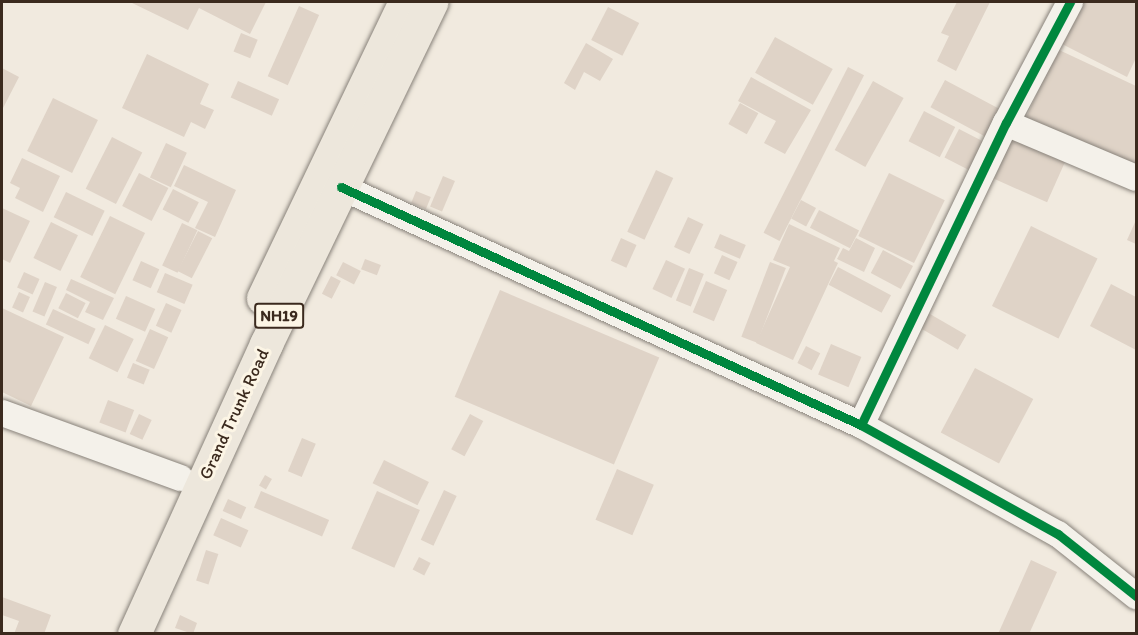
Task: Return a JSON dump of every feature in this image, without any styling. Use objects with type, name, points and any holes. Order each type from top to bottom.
[{"type":"highway","name":"Grand Trunk Road","points":[[111,633],[319,176],[405,2]]},
{"type":"highway","name":"Grand Trunk Road","points":[[134,633],[341,187],[431,2]]},
{"type":"street","points":[[861,425],[1006,123],[1070,2]]},
{"type":"street","points":[[1006,123],[1137,178]]},
{"type":"street","points":[[341,187],[861,425],[1058,534],[1137,596]]},
{"type":"street","points":[[2,413],[181,478]]},
{"type":"building","points":[[130,2],[266,2],[250,34],[199,8],[188,30]]},
{"type":"building","points":[[957,2],[990,2],[956,71],[937,61],[949,36],[941,33]]},
{"type":"building","points":[[1081,2],[1136,2],[1136,58],[1127,77],[1060,43]]},
{"type":"building","points":[[299,6],[319,15],[288,85],[268,76]]},
{"type":"building","points":[[608,7],[639,23],[622,56],[591,40]]},
{"type":"building","points":[[241,33],[258,40],[250,58],[234,52]]},
{"type":"building","points":[[775,37],[833,69],[813,105],[755,73]]},
{"type":"building","points":[[586,43],[613,59],[600,81],[584,72],[575,90],[564,83]]},
{"type":"building","points":[[1057,49],[1136,86],[1136,172],[1025,120]]},
{"type":"building","points":[[147,54],[209,84],[200,104],[214,110],[205,129],[191,122],[184,137],[122,108]]},
{"type":"building","points":[[848,67],[864,75],[780,241],[764,233]]},
{"type":"building","points":[[2,68],[19,77],[2,110]]},
{"type":"building","points":[[751,77],[811,110],[785,154],[764,143],[776,121],[738,101]]},
{"type":"building","points":[[945,80],[1002,110],[987,137],[930,107]]},
{"type":"building","points":[[238,81],[279,99],[272,116],[231,97]]},
{"type":"building","points":[[873,81],[904,98],[865,167],[835,150]]},
{"type":"building","points":[[53,98],[98,120],[72,173],[27,151]]},
{"type":"building","points":[[740,103],[758,113],[747,134],[728,124]]},
{"type":"building","points":[[924,111],[955,127],[940,157],[909,141]]},
{"type":"building","points":[[959,129],[985,142],[970,171],[944,158]]},
{"type":"building","points":[[1014,134],[1067,158],[1047,202],[994,179]]},
{"type":"building","points":[[112,137],[142,152],[116,204],[86,189]]},
{"type":"building","points":[[166,143],[187,153],[171,187],[150,177]]},
{"type":"building","points":[[22,158],[60,176],[43,212],[15,198],[20,188],[10,183]]},
{"type":"building","points":[[184,165],[236,190],[215,237],[195,228],[208,202],[174,186]]},
{"type":"building","points":[[656,170],[673,178],[644,240],[627,232]]},
{"type":"building","points":[[139,173],[168,188],[152,221],[122,206]]},
{"type":"building","points":[[889,173],[945,200],[914,263],[858,236]]},
{"type":"building","points":[[443,176],[455,181],[442,211],[430,206]]},
{"type":"building","points":[[173,189],[199,202],[188,223],[163,209]]},
{"type":"building","points":[[416,191],[431,197],[426,209],[411,203]]},
{"type":"building","points":[[66,192],[105,211],[92,236],[54,217]]},
{"type":"building","points":[[801,200],[816,208],[806,227],[791,219]]},
{"type":"building","points":[[2,208],[30,221],[10,263],[2,259]]},
{"type":"building","points":[[819,210],[859,230],[850,248],[810,228]]},
{"type":"building","points":[[110,216],[145,233],[115,294],[80,277]]},
{"type":"building","points":[[688,217],[703,224],[689,254],[674,247]]},
{"type":"building","points":[[1136,220],[1136,244],[1127,240]]},
{"type":"building","points":[[51,222],[78,235],[60,271],[33,258]]},
{"type":"building","points":[[182,223],[197,230],[178,273],[162,266]]},
{"type":"building","points":[[789,224],[840,248],[834,261],[838,263],[793,360],[756,343],[790,267],[773,260]]},
{"type":"building","points":[[1031,226],[1098,258],[1058,338],[992,306]]},
{"type":"building","points":[[198,231],[212,238],[192,278],[178,271]]},
{"type":"building","points":[[720,234],[746,245],[740,259],[714,248]]},
{"type":"building","points":[[621,238],[637,245],[626,268],[611,261]]},
{"type":"building","points":[[856,238],[875,248],[864,272],[837,259],[843,248],[849,251]]},
{"type":"building","points":[[883,250],[913,266],[901,289],[871,273]]},
{"type":"building","points":[[722,255],[738,262],[729,280],[714,273]]},
{"type":"building","points":[[365,259],[381,265],[377,275],[361,269]]},
{"type":"building","points":[[666,260],[685,269],[672,298],[652,289]]},
{"type":"building","points":[[141,261],[159,269],[151,288],[132,280]]},
{"type":"building","points":[[343,262],[361,271],[354,284],[336,275]]},
{"type":"building","points":[[770,262],[786,268],[757,343],[741,337]]},
{"type":"building","points":[[838,267],[891,295],[882,313],[829,285]]},
{"type":"building","points":[[689,268],[704,274],[691,306],[676,300]]},
{"type":"building","points":[[24,272],[40,279],[33,294],[17,288]]},
{"type":"building","points":[[165,273],[193,285],[184,304],[157,292]]},
{"type":"building","points":[[331,276],[341,281],[332,299],[322,294]]},
{"type":"building","points":[[71,279],[114,298],[103,320],[85,312],[90,302],[66,290]]},
{"type":"building","points":[[706,281],[727,290],[714,321],[693,312]]},
{"type":"building","points":[[45,282],[57,287],[44,317],[32,311]]},
{"type":"building","points":[[1111,284],[1136,297],[1136,350],[1090,326]]},
{"type":"building","points":[[500,290],[659,358],[614,464],[455,397]]},
{"type":"building","points":[[19,292],[30,297],[23,312],[12,308]]},
{"type":"building","points":[[66,293],[86,303],[78,318],[58,308]]},
{"type":"building","points":[[126,296],[155,309],[145,332],[116,319]]},
{"type":"building","points":[[166,303],[182,310],[171,333],[156,326]]},
{"type":"building","points":[[2,308],[64,337],[31,406],[2,392]]},
{"type":"building","points":[[53,309],[96,329],[88,344],[46,324]]},
{"type":"building","points":[[923,310],[966,335],[958,350],[914,325]]},
{"type":"building","points":[[105,325],[134,339],[118,372],[89,358]]},
{"type":"building","points":[[150,329],[168,337],[154,369],[136,361]]},
{"type":"building","points":[[831,344],[861,357],[848,387],[818,374]]},
{"type":"building","points":[[806,346],[820,353],[812,370],[797,363]]},
{"type":"building","points":[[133,363],[150,370],[144,385],[127,378]]},
{"type":"building","points":[[975,368],[1033,399],[999,463],[941,432]]},
{"type":"building","points":[[108,400],[134,410],[126,432],[99,422]]},
{"type":"building","points":[[139,414],[152,420],[142,440],[130,434]]},
{"type":"building","points":[[470,414],[483,421],[464,456],[451,449]]},
{"type":"building","points":[[302,438],[316,444],[302,477],[288,471]]},
{"type":"building","points":[[384,460],[429,482],[418,505],[373,483]]},
{"type":"building","points":[[617,469],[654,485],[632,535],[596,520]]},
{"type":"building","points":[[265,475],[272,479],[266,489],[259,485]]},
{"type":"building","points":[[444,490],[457,496],[433,546],[421,540]]},
{"type":"building","points":[[261,491],[329,520],[322,536],[254,508]]},
{"type":"building","points":[[377,491],[420,510],[394,568],[351,549]]},
{"type":"building","points":[[228,499],[246,507],[241,519],[223,511]]},
{"type":"building","points":[[221,518],[248,530],[241,548],[213,535]]},
{"type":"building","points":[[206,550],[218,554],[208,584],[196,580]]},
{"type":"building","points":[[419,557],[431,563],[424,575],[413,569]]},
{"type":"building","points":[[1031,560],[1057,572],[1029,634],[998,634]]},
{"type":"building","points":[[2,597],[51,615],[44,634],[14,634],[19,621],[2,615]]},
{"type":"building","points":[[180,615],[197,623],[193,634],[175,628]]},
{"type":"cycle path","points":[[861,425],[1006,123],[1070,2]]},
{"type":"cycle path","points":[[341,187],[861,425],[1058,534],[1136,596]]}]
